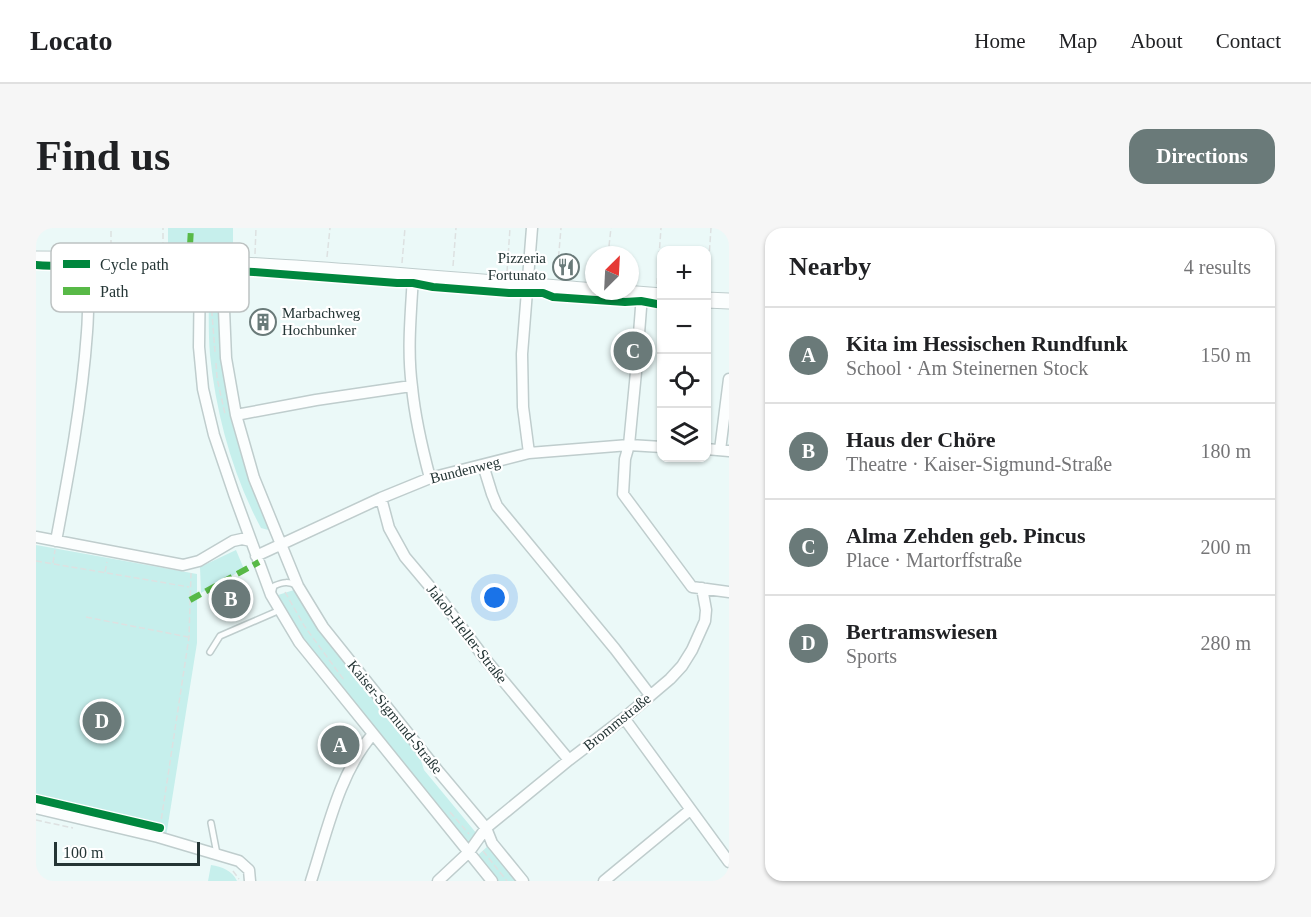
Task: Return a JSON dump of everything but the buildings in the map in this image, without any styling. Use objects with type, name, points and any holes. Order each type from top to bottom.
[{"type":"main road","points":[[249,265],[408,271],[585,290]]},
{"type":"main road","points":[[639,295],[657,291]]},
{"type":"main road","points":[[711,300],[729,301]]},
{"type":"street","points":[[529,453],[522,354],[532,228]]},
{"type":"street","points":[[408,271],[411,386],[418,430],[430,478]]},
{"type":"street","points":[[642,295],[623,494],[692,587],[729,592]]},
{"type":"street","points":[[56,541],[73,450],[83,376],[87,312]]},
{"type":"street","name":"Kaiser-Sigmund-Straße","points":[[199,312],[199,346],[203,388],[214,435],[271,595],[299,642],[492,881]]},
{"type":"street","name":"Kaiser-Sigmund-Straße","points":[[224,312],[226,358],[236,416],[254,478],[298,586],[323,627],[486,828],[492,843],[523,881]]},
{"type":"street","points":[[725,450],[729,379]]},
{"type":"street","points":[[236,416],[316,400],[411,386]]},
{"type":"street","name":"Bundenweg","points":[[281,543],[430,478],[529,453],[629,446],[657,447]]},
{"type":"street","points":[[483,465],[497,506],[650,695]]},
{"type":"street","name":"Jakob-Heller-Straße","points":[[381,498],[389,528],[405,557],[442,601],[486,660],[570,760]]},
{"type":"street","points":[[36,537],[183,565],[199,561],[232,541],[242,539],[251,541]]},
{"type":"street","points":[[256,556],[281,543]]},
{"type":"street","name":"Brommstraße","points":[[486,828],[624,718],[682,666],[705,621],[706,610],[702,588]]},
{"type":"street","points":[[624,718],[729,862]]},
{"type":"street","points":[[311,881],[341,786],[364,743],[373,734]]},
{"type":"street","points":[[36,808],[158,837],[240,861],[249,870],[250,881]]},
{"type":"street","points":[[604,881],[690,810]]},
{"type":"street","points":[[438,881],[469,852],[486,828]]},
{"type":"lane","points":[[271,595],[274,586],[280,583],[290,582],[298,586]]},
{"type":"lane","points":[[210,652],[220,636],[280,610]]},
{"type":"lane","points":[[211,823],[217,854]]},
{"type":"path","points":[[254,265],[256,228]]},
{"type":"path","points":[[327,260],[330,228]]},
{"type":"path","points":[[405,228],[408,271]]},
{"type":"path","points":[[453,270],[456,228]]},
{"type":"path","points":[[507,274],[510,228]]},
{"type":"path","points":[[557,278],[561,228]]},
{"type":"path","points":[[609,246],[611,228]]},
{"type":"path","points":[[660,246],[661,228]]},
{"type":"path","points":[[710,246],[711,228]]},
{"type":"path","points":[[53,564],[56,541]]},
{"type":"path","points":[[105,573],[110,551]]},
{"type":"path","points":[[36,561],[190,587]]},
{"type":"path","points":[[160,828],[189,637],[191,564]]},
{"type":"path","points":[[280,583],[305,627],[345,681]]},
{"type":"path","points":[[87,616],[189,637]]},
{"type":"path","points":[[446,807],[507,881]]},
{"type":"shaded area","points":[[168,228],[233,228],[233,243],[168,243]]},
{"type":"shaded area","points":[[209,312],[220,312],[221,356],[231,420],[248,478],[272,531],[261,528],[242,487],[227,444],[213,377]]},
{"type":"shaded area","points":[[36,545],[197,574],[197,643],[166,837],[151,823],[36,797]]},
{"type":"shaded area","points":[[236,550],[244,569],[201,593],[200,567]]},
{"type":"shaded area","points":[[294,590],[318,630],[419,754],[424,770],[477,834],[469,843],[303,638],[278,595]]},
{"type":"shaded area","points":[[488,846],[516,881],[498,881],[478,855]]},
{"type":"shaded area","points":[[211,865],[226,870],[237,881],[208,881]]},
{"type":"marked path","points":[[190,243],[191,228]]},
{"type":"marked path","points":[[190,600],[259,562]]},
{"type":"cycle path","points":[[36,265],[51,265]]},
{"type":"cycle path","points":[[249,272],[413,283],[433,287],[509,293],[543,293],[553,297],[641,301],[657,304]]},
{"type":"cycle path","points":[[36,799],[160,828]]},
{"type":"place","name":"Pizzeria Fortunato","points":[[566,267]]},
{"type":"place","name":"Marbachweg Hochbunker","points":[[263,322]]},
{"type":"place","name":"Alma Zehden geb. Pincus","points":[[633,351]]},
{"type":"place","name":"Haus der Chöre","points":[[231,599]]},
{"type":"place","name":"Bertramswiesen","points":[[102,721]]},
{"type":"place","name":"Kita im Hessischen Rundfunk","points":[[340,745]]}]
